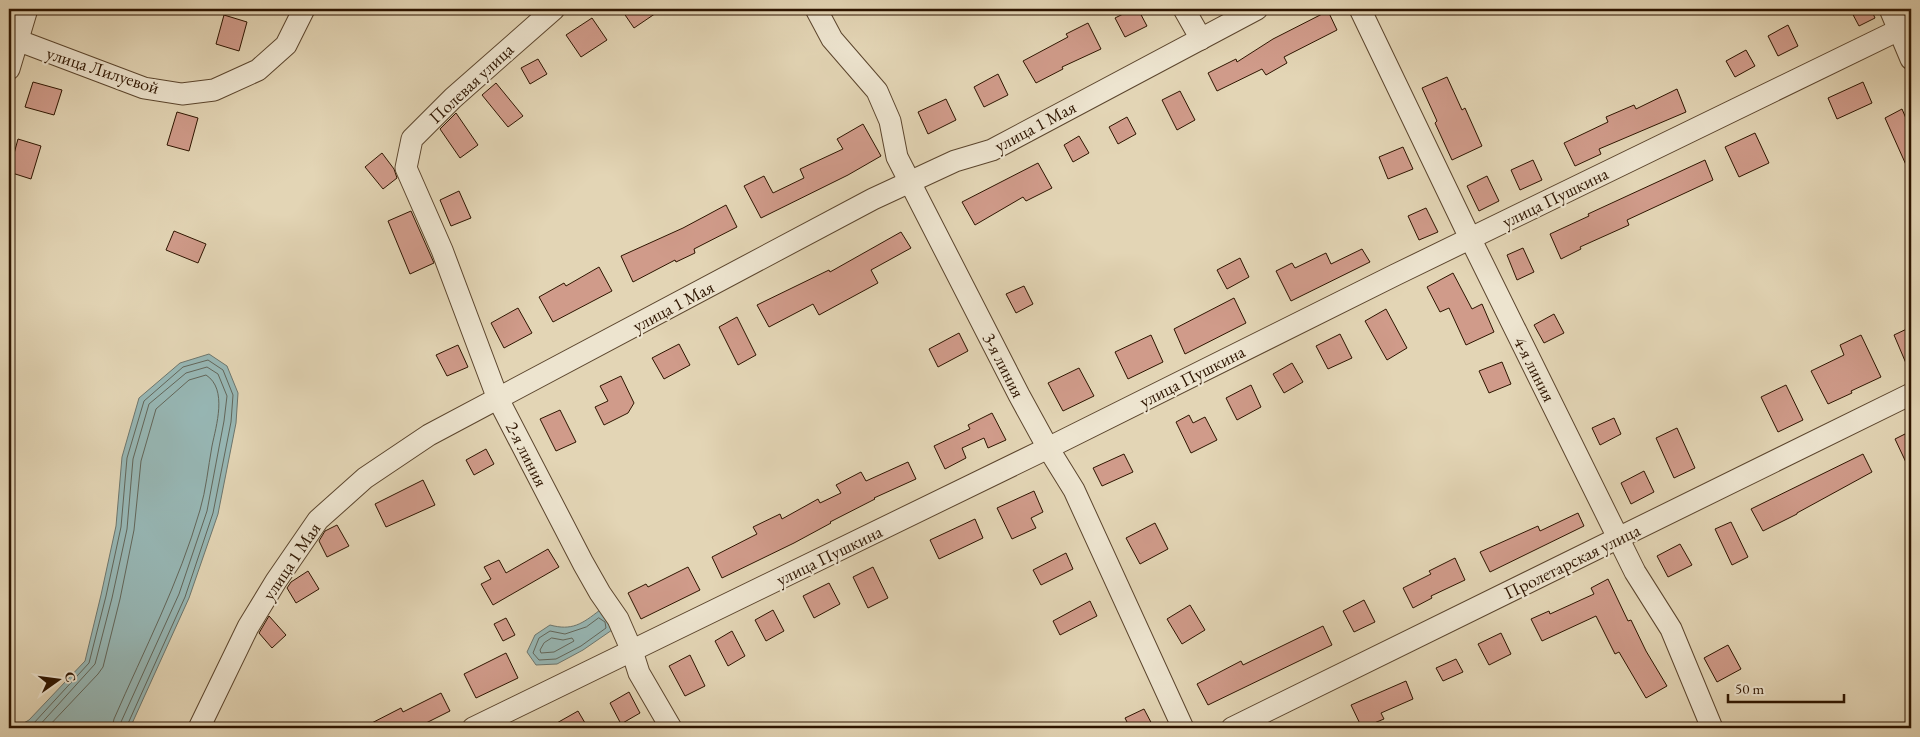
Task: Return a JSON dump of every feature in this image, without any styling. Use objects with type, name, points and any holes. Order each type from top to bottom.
[{"type":"street","points":[[9,69],[13,39],[27,9]]},
{"type":"street","name":"улица Лилуевой","points":[[13,39],[144,88],[182,94],[214,90],[258,70],[286,45],[304,9]]},
{"type":"street","name":"Полевая улица","points":[[406,168],[412,139],[453,98],[554,9]]},
{"type":"street","name":"3-я линия","points":[[816,9],[832,39],[877,91],[890,121],[897,158],[1048,448],[1074,490],[1183,728]]},
{"type":"street","points":[[1184,9],[1200,39]]},
{"type":"street","name":"улица 1 Мая","points":[[199,728],[248,627],[276,581],[318,520],[366,478],[429,435],[873,199],[955,161],[992,150],[1257,9]]},
{"type":"street","name":"4-я линия","points":[[1360,9],[1470,238],[1635,572],[1671,629],[1712,728]]},
{"type":"street","points":[[1890,9],[1906,27],[1911,60]]},
{"type":"street","name":"улица Пушкина","points":[[473,728],[1048,448],[1470,238],[1906,27]]},
{"type":"street","name":"2-я линия","points":[[406,168],[442,250],[498,399],[583,563],[600,594],[618,619],[639,673],[671,728]]},
{"type":"street","name":"Пролетарская улица","points":[[1232,728],[1911,394]]},
{"type":"water","points":[[209,354],[227,366],[238,393],[236,423],[218,514],[189,598],[130,728],[15,728],[29,720],[85,661],[116,526],[122,457],[139,398],[180,363]]},
{"type":"water","points":[[600,610],[610,620],[612,630],[583,650],[557,664],[536,665],[527,652],[535,635],[550,625],[571,627],[588,619]]},
{"type":"building","points":[[621,9],[662,9],[634,28]]},
{"type":"building","points":[[1133,9],[1138,9],[1147,26],[1125,37],[1115,18]]},
{"type":"building","points":[[1850,9],[1871,9],[1875,18],[1859,26]]},
{"type":"building","points":[[1328,11],[1337,30],[1284,57],[1287,63],[1266,75],[1262,69],[1217,91],[1208,73],[1236,59],[1237,62],[1273,39]]},
{"type":"building","points":[[224,15],[247,22],[239,51],[216,44]]},
{"type":"building","points":[[592,18],[607,40],[581,57],[566,35]]},
{"type":"building","points":[[1088,23],[1101,49],[1062,67],[1063,69],[1036,83],[1023,61],[1068,37],[1066,34]]},
{"type":"building","points":[[1788,25],[1798,46],[1778,56],[1768,36]]},
{"type":"building","points":[[1746,50],[1755,66],[1735,77],[1726,61]]},
{"type":"building","points":[[538,59],[547,74],[530,84],[521,68]]},
{"type":"building","points":[[998,74],[1008,95],[984,107],[974,87]]},
{"type":"building","points":[[1447,77],[1462,110],[1465,108],[1482,146],[1452,160],[1422,88]]},
{"type":"building","points":[[33,82],[62,90],[54,115],[25,107]]},
{"type":"building","points":[[1863,82],[1872,103],[1837,119],[1828,98]]},
{"type":"building","points":[[496,83],[523,116],[508,127],[482,95]]},
{"type":"building","points":[[1677,89],[1686,112],[1599,149],[1601,154],[1575,166],[1564,143],[1608,122],[1606,117],[1634,105],[1636,109]]},
{"type":"building","points":[[1180,91],[1195,120],[1177,130],[1162,100]]},
{"type":"building","points":[[946,99],[956,120],[928,134],[918,112]]},
{"type":"building","points":[[1902,109],[1911,130],[1911,176],[1885,118]]},
{"type":"building","points":[[177,112],[198,118],[189,151],[167,145]]},
{"type":"building","points":[[456,113],[478,145],[460,158],[440,129]]},
{"type":"building","points":[[1127,117],[1136,134],[1118,144],[1109,127]]},
{"type":"building","points":[[863,124],[881,156],[848,175],[761,218],[744,186],[764,176],[773,193],[804,178],[800,169],[843,149],[837,139]]},
{"type":"building","points":[[1755,133],[1769,163],[1739,177],[1725,147]]},
{"type":"building","points":[[1079,136],[1089,153],[1073,162],[1064,145]]},
{"type":"building","points":[[18,139],[41,146],[31,179],[9,172]]},
{"type":"building","points":[[1403,147],[1413,169],[1388,179],[1379,157]]},
{"type":"building","points":[[382,153],[394,169],[397,178],[383,189],[365,167]]},
{"type":"building","points":[[1533,160],[1542,180],[1520,190],[1511,170]]},
{"type":"building","points":[[1705,160],[1713,180],[1627,220],[1629,225],[1580,247],[1581,249],[1561,259],[1550,234],[1589,216],[1588,214]]},
{"type":"building","points":[[1038,163],[1052,188],[1026,201],[1023,197],[975,225],[962,202]]},
{"type":"building","points":[[1487,176],[1499,201],[1479,211],[1467,186]]},
{"type":"building","points":[[459,191],[471,218],[451,226],[440,200]]},
{"type":"building","points":[[726,205],[737,227],[694,249],[695,253],[676,262],[675,260],[633,282],[621,256],[683,228]]},
{"type":"building","points":[[1426,208],[1438,232],[1419,240],[1408,216]]},
{"type":"building","points":[[411,211],[434,263],[410,274],[388,221]]},
{"type":"building","points":[[174,231],[206,244],[198,263],[166,250]]},
{"type":"building","points":[[901,232],[911,248],[871,270],[878,283],[819,315],[813,304],[769,327],[757,305],[829,270],[830,272]]},
{"type":"building","points":[[1523,248],[1534,272],[1517,280],[1507,255]]},
{"type":"building","points":[[1362,249],[1370,262],[1291,301],[1276,271],[1292,263],[1295,268],[1326,253],[1331,264]]},
{"type":"building","points":[[1240,258],[1249,277],[1227,289],[1217,270]]},
{"type":"building","points":[[599,267],[612,291],[553,322],[539,297],[564,283],[566,286]]},
{"type":"building","points":[[1453,273],[1472,309],[1482,304],[1494,332],[1466,345],[1449,308],[1440,312],[1427,287]]},
{"type":"building","points":[[1024,286],[1033,304],[1016,313],[1006,294]]},
{"type":"building","points":[[1234,298],[1246,323],[1185,354],[1174,329]]},
{"type":"building","points":[[518,308],[532,333],[504,348],[491,323]]},
{"type":"building","points":[[1386,309],[1407,348],[1387,360],[1365,321]]},
{"type":"building","points":[[1554,314],[1564,333],[1544,343],[1534,325]]},
{"type":"building","points":[[737,317],[756,355],[738,365],[719,327]]},
{"type":"building","points":[[1911,327],[1911,375],[1894,335]]},
{"type":"building","points":[[959,333],[968,351],[938,367],[929,349]]},
{"type":"building","points":[[1340,334],[1352,358],[1328,369],[1316,346]]},
{"type":"building","points":[[1151,335],[1163,362],[1128,379],[1115,352]]},
{"type":"building","points":[[1861,335],[1881,377],[1828,404],[1811,371],[1844,355],[1840,345]]},
{"type":"building","points":[[679,344],[690,365],[664,379],[652,358]]},
{"type":"building","points":[[458,345],[468,367],[447,376],[436,355]]},
{"type":"building","points":[[1502,362],[1511,384],[1489,393],[1479,371]]},
{"type":"building","points":[[1292,363],[1303,382],[1284,393],[1273,374]]},
{"type":"building","points":[[1079,368],[1094,396],[1063,411],[1048,383]]},
{"type":"building","points":[[621,376],[634,403],[628,413],[604,425],[595,407],[608,401],[600,386]]},
{"type":"building","points":[[1251,385],[1261,407],[1237,420],[1226,398]]},
{"type":"building","points":[[1786,385],[1803,420],[1778,432],[1761,397]]},
{"type":"building","points":[[560,410],[576,442],[556,451],[540,419]]},
{"type":"building","points":[[992,413],[1006,440],[988,448],[984,438],[962,448],[966,458],[945,469],[934,446],[970,429],[968,425]]},
{"type":"building","points":[[1189,415],[1193,423],[1205,417],[1217,440],[1191,453],[1176,422]]},
{"type":"building","points":[[1614,418],[1621,434],[1600,445],[1592,428]]},
{"type":"building","points":[[1677,428],[1695,468],[1674,478],[1656,438]]},
{"type":"building","points":[[1911,431],[1911,473],[1895,439]]},
{"type":"building","points":[[486,449],[494,464],[474,475],[466,460]]},
{"type":"building","points":[[1124,454],[1133,472],[1102,486],[1093,468]]},
{"type":"building","points":[[1863,454],[1872,472],[1763,531],[1751,509]]},
{"type":"building","points":[[908,462],[916,479],[874,498],[794,543],[722,578],[712,557],[757,534],[753,527],[780,514],[782,519],[818,499],[820,503],[841,493],[836,485],[861,472],[866,481]]},
{"type":"building","points":[[1644,471],[1654,492],[1631,504],[1621,483]]},
{"type":"building","points":[[423,480],[435,505],[386,527],[375,504]]},
{"type":"building","points":[[1034,491],[1043,512],[1031,518],[1036,528],[1012,539],[997,508]]},
{"type":"building","points":[[1578,513],[1584,526],[1490,572],[1480,552],[1538,526],[1540,531]]},
{"type":"building","points":[[975,519],[983,538],[939,559],[930,540]]},
{"type":"building","points":[[1731,522],[1748,557],[1732,565],[1715,529]]},
{"type":"building","points":[[1155,523],[1168,549],[1140,564],[1126,538]]},
{"type":"building","points":[[337,525],[349,546],[327,557],[319,541],[325,531]]},
{"type":"building","points":[[1680,544],[1692,565],[1668,577],[1657,556]]},
{"type":"building","points":[[548,549],[559,567],[493,605],[481,584],[491,579],[484,567],[499,560],[506,573]]},
{"type":"building","points":[[1066,553],[1073,569],[1041,585],[1033,570]]},
{"type":"building","points":[[1455,558],[1465,580],[1431,596],[1432,598],[1413,608],[1403,588],[1431,574],[1429,571]]},
{"type":"building","points":[[688,567],[700,590],[641,619],[628,593],[646,584],[648,587]]},
{"type":"building","points":[[873,567],[888,598],[868,608],[853,577]]},
{"type":"building","points":[[308,571],[319,589],[296,603],[287,588],[291,582]]},
{"type":"building","points":[[1608,579],[1628,621],[1631,620],[1646,651],[1667,686],[1646,698],[1619,652],[1615,654],[1596,616],[1542,641],[1531,619],[1549,611],[1550,614],[1594,594],[1591,588]]},
{"type":"building","points":[[829,583],[840,604],[814,618],[803,596]]},
{"type":"building","points":[[1364,600],[1375,622],[1354,632],[1343,611]]},
{"type":"building","points":[[1090,601],[1097,616],[1060,635],[1053,621]]},
{"type":"building","points":[[1190,605],[1205,630],[1182,644],[1167,619]]},
{"type":"building","points":[[773,610],[784,631],[766,641],[755,620]]},
{"type":"building","points":[[269,616],[286,635],[272,648],[259,633]]},
{"type":"building","points":[[506,618],[515,635],[503,641],[494,624]]},
{"type":"building","points":[[1323,626],[1332,645],[1208,705],[1197,684],[1241,661],[1243,665]]},
{"type":"building","points":[[732,631],[745,656],[728,666],[715,641]]},
{"type":"building","points":[[1501,633],[1511,654],[1489,665],[1478,644]]},
{"type":"building","points":[[1728,645],[1741,669],[1717,682],[1704,658]]},
{"type":"building","points":[[506,653],[518,678],[476,698],[464,674]]},
{"type":"building","points":[[690,655],[705,686],[685,696],[669,666]]},
{"type":"building","points":[[1456,659],[1463,672],[1443,681],[1436,668]]},
{"type":"building","points":[[1406,681],[1413,699],[1381,713],[1384,719],[1362,728],[1351,705]]},
{"type":"building","points":[[629,692],[640,713],[621,724],[610,703]]},
{"type":"building","points":[[441,693],[450,711],[416,728],[362,728],[401,708],[403,712]]},
{"type":"building","points":[[1144,709],[1154,728],[1130,728],[1125,718]]},
{"type":"building","points":[[578,711],[588,728],[548,728]]}]
